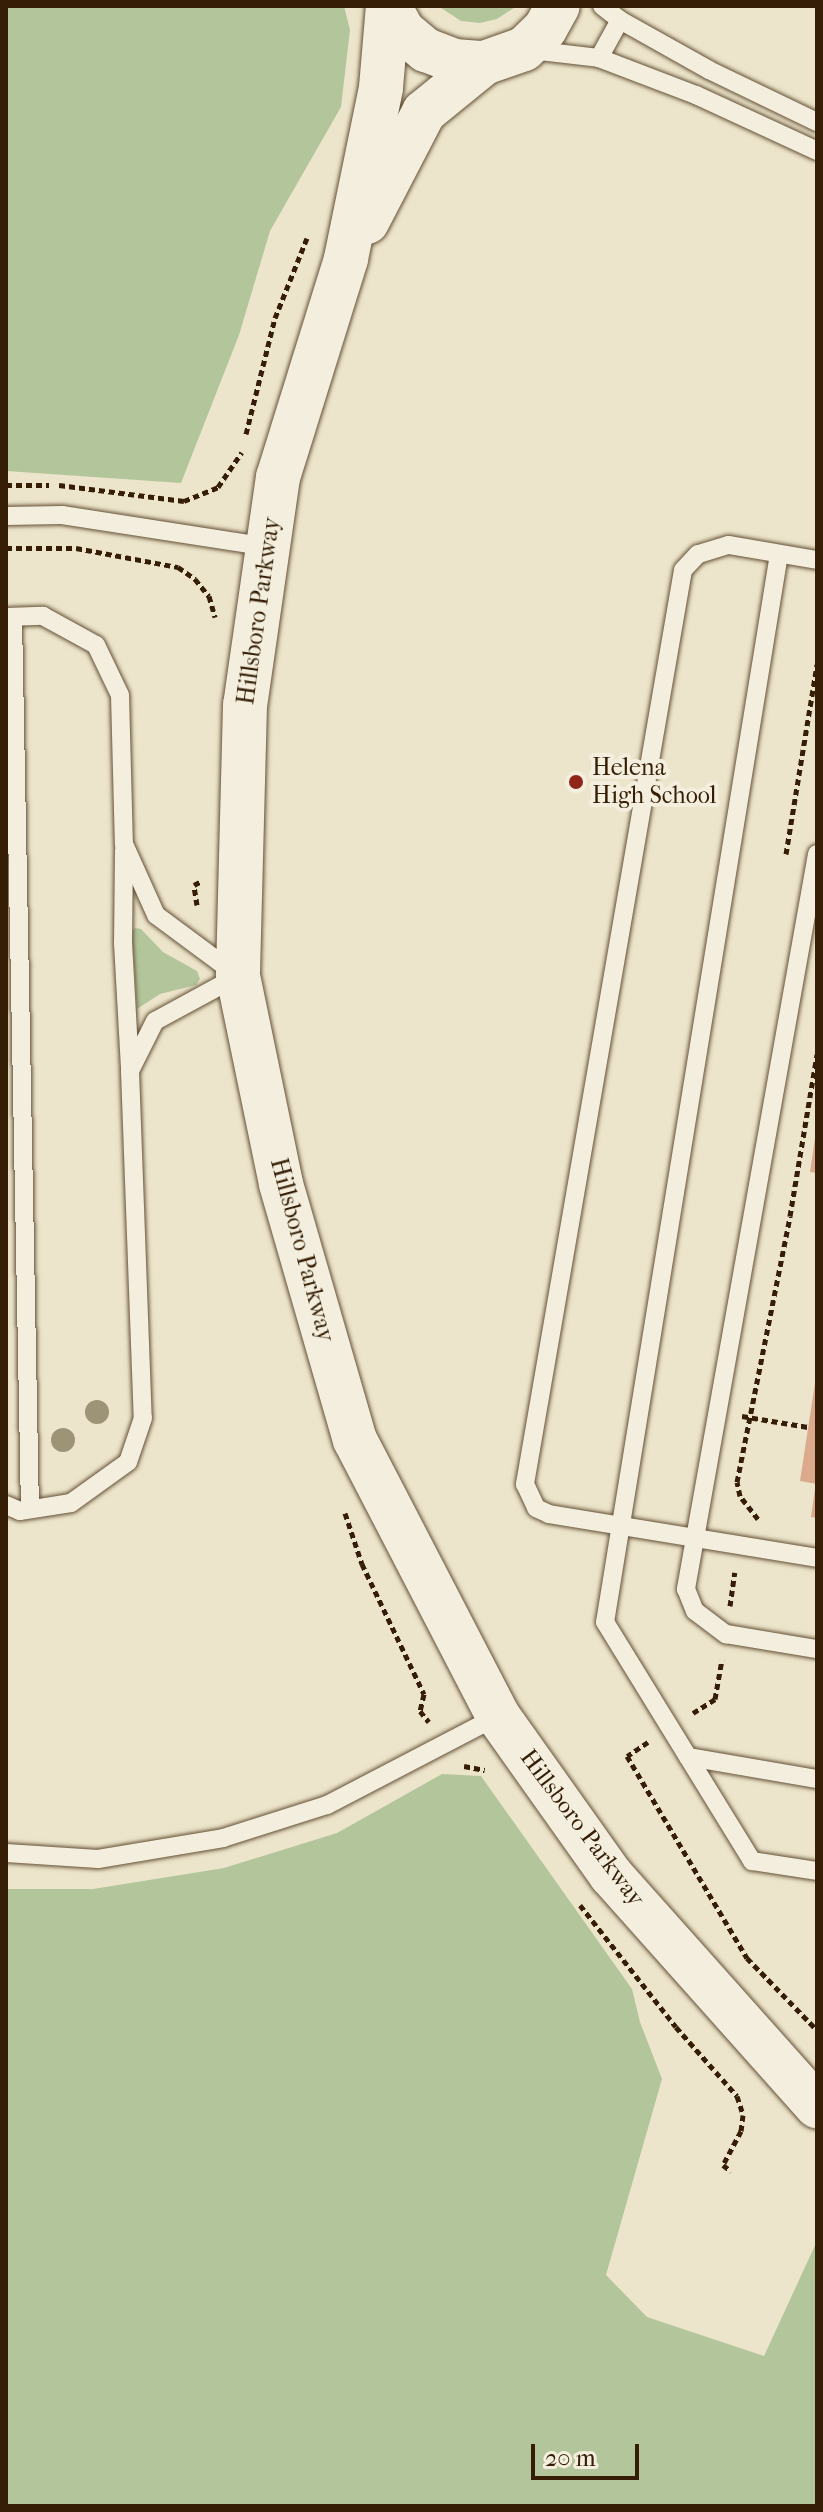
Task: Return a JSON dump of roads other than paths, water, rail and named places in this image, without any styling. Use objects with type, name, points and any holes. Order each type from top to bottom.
[{"type":"street","points":[[389,6],[403,31],[426,50],[454,61],[484,63],[524,49],[545,29],[558,6]]},
{"type":"street","name":"Hillsboro Parkway","points":[[389,6],[381,84],[346,259],[278,477],[245,705],[238,976],[281,1184],[355,1440],[498,1716],[611,1875],[817,2106]]},
{"type":"street","name":"Hillsboro Parkway","points":[[346,259],[424,112],[484,63]]},
{"type":"lane","points":[[602,6],[620,20],[709,70],[817,122]]},
{"type":"lane","points":[[599,58],[620,20]]},
{"type":"lane","points":[[524,49],[599,58],[696,95],[817,151]]},
{"type":"lane","points":[[6,516],[62,515],[268,547]]},
{"type":"lane","points":[[817,560],[728,545],[698,554],[683,570],[527,1458],[525,1484],[536,1508],[549,1514],[817,1558]]},
{"type":"lane","points":[[779,554],[605,1622],[752,1861],[817,1871]]},
{"type":"lane","points":[[6,1505],[20,1511],[71,1503],[128,1462],[143,1418],[123,943],[120,695],[96,645],[43,616],[10,617],[30,1509]]},
{"type":"lane","points":[[124,844],[156,915],[238,976],[155,1021],[130,1071]]},
{"type":"lane","points":[[817,854],[686,1589],[695,1611],[726,1634],[817,1649]]},
{"type":"lane","points":[[6,1853],[98,1859],[223,1838],[327,1805],[498,1716]]},
{"type":"lane","points":[[688,1757],[817,1779]]},
{"type":"place","name":"Helena High School","points":[[576,782]]}]
